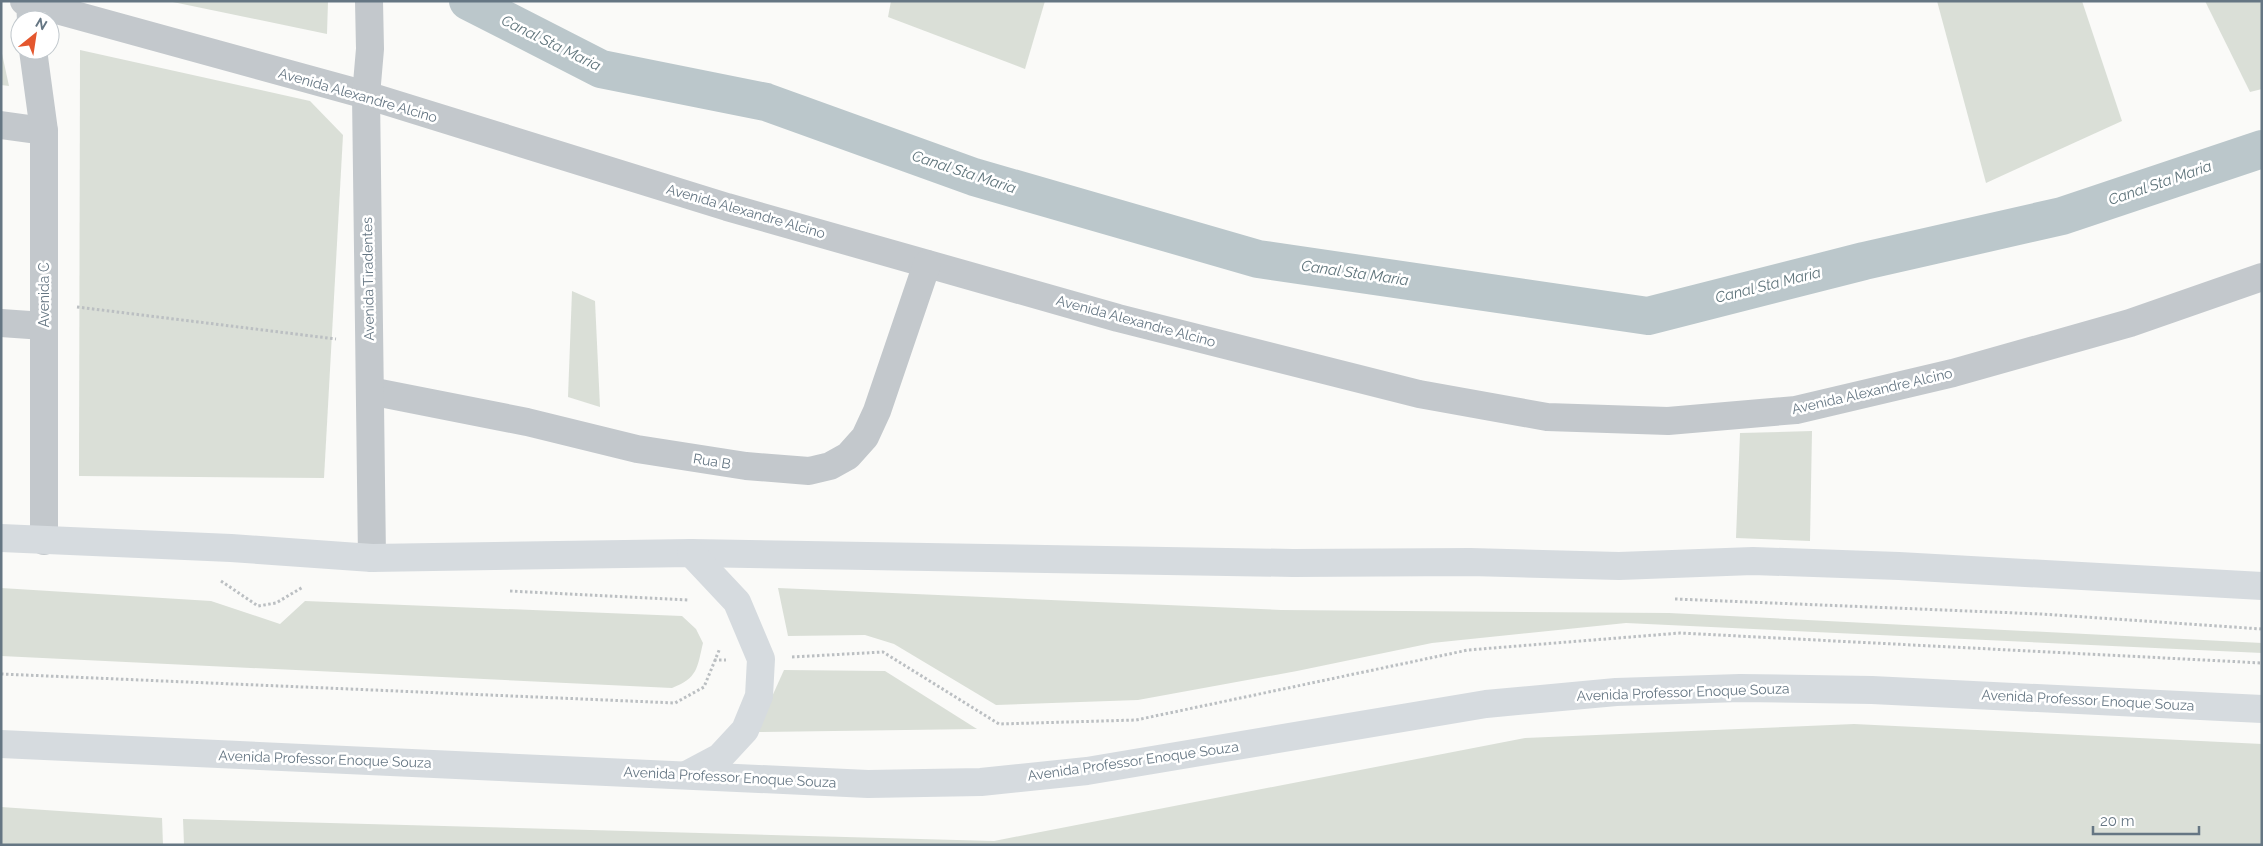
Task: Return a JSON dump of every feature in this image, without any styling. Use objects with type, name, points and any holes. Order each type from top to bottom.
[{"type":"main road","points":[[1,538],[231,548],[372,558],[691,553],[1293,564],[1470,562],[1619,566],[1753,561],[1949,568],[2262,586]]},
{"type":"main road","points":[[687,775],[720,757],[745,730],[759,696],[761,659],[737,602],[691,553]]},
{"type":"main road","name":"Avenida Professor Enoque Souza","points":[[1,744],[868,784],[981,782],[1087,771],[1486,704],[1616,692],[1740,688],[1872,690],[2262,709]]},
{"type":"street","name":"Avenida Tiradentes","points":[[369,1],[370,49],[366,95],[372,558]]},
{"type":"street","name":"Avenida Alexandre Alcino","points":[[29,6],[366,95],[727,207],[1127,320],[1419,394],[1547,417],[1668,420],[1796,410],[1952,373],[2130,323],[2262,277]]},
{"type":"street","name":"Avenida C","points":[[34,60],[44,132],[44,541]]},
{"type":"street","points":[[1,126],[44,132]]},
{"type":"street","name":"Rua B","points":[[370,391],[527,422],[637,449],[746,466],[809,472],[830,466],[848,456],[866,437],[877,411],[927,264]]},
{"type":"street","points":[[1,323],[44,314]]},
{"type":"path","points":[[44,314],[369,344]]},
{"type":"path","points":[[213,576],[258,606],[276,603],[310,582]]},
{"type":"path","points":[[504,590],[690,600],[696,606]]},
{"type":"path","points":[[1668,599],[2041,614],[2262,629]]},
{"type":"path","points":[[714,660],[883,652],[999,724],[1136,720],[1468,650],[1680,633],[2262,663]]},
{"type":"path","points":[[1,674],[675,702],[704,687],[722,642]]},
{"type":"shaded area","points":[[168,1],[328,1],[327,34]]},
{"type":"shaded area","points":[[891,1],[1045,1],[1025,69],[888,17]]},
{"type":"shaded area","points":[[1937,1],[2082,1],[2122,121],[1986,183]]},
{"type":"shaded area","points":[[2205,1],[2260,1],[2262,5],[2262,89],[2250,92]]},
{"type":"shaded area","points":[[1,49],[9,86],[1,85]]},
{"type":"shaded area","points":[[80,50],[310,101],[343,135],[324,478],[79,476]]},
{"type":"shaded area","points":[[572,291],[595,301],[600,407],[568,397]]},
{"type":"shaded area","points":[[1812,431],[1810,541],[1736,538],[1740,433]]},
{"type":"shaded area","points":[[1,588],[211,601],[280,624],[305,601],[682,616],[696,629],[703,643],[697,666],[692,676],[672,688],[1,656]]},
{"type":"shaded area","points":[[778,588],[1281,610],[1669,613],[2262,643],[2262,653],[1626,623],[1432,643],[1297,671],[1138,700],[996,705],[894,644],[865,635],[788,636]]},
{"type":"shaded area","points":[[784,670],[885,671],[977,729],[756,732]]},
{"type":"shaded area","points":[[1854,724],[2262,744],[2262,845],[184,845],[183,819],[994,841],[1525,738]]},
{"type":"shaded area","points":[[1,807],[162,818],[163,845],[1,845]]},
{"type":"waterway","name":"Canal Sta Maria","points":[[468,1],[601,69],[766,102],[974,177],[1258,259],[1648,316],[1864,261],[2062,216],[2262,149]]}]
